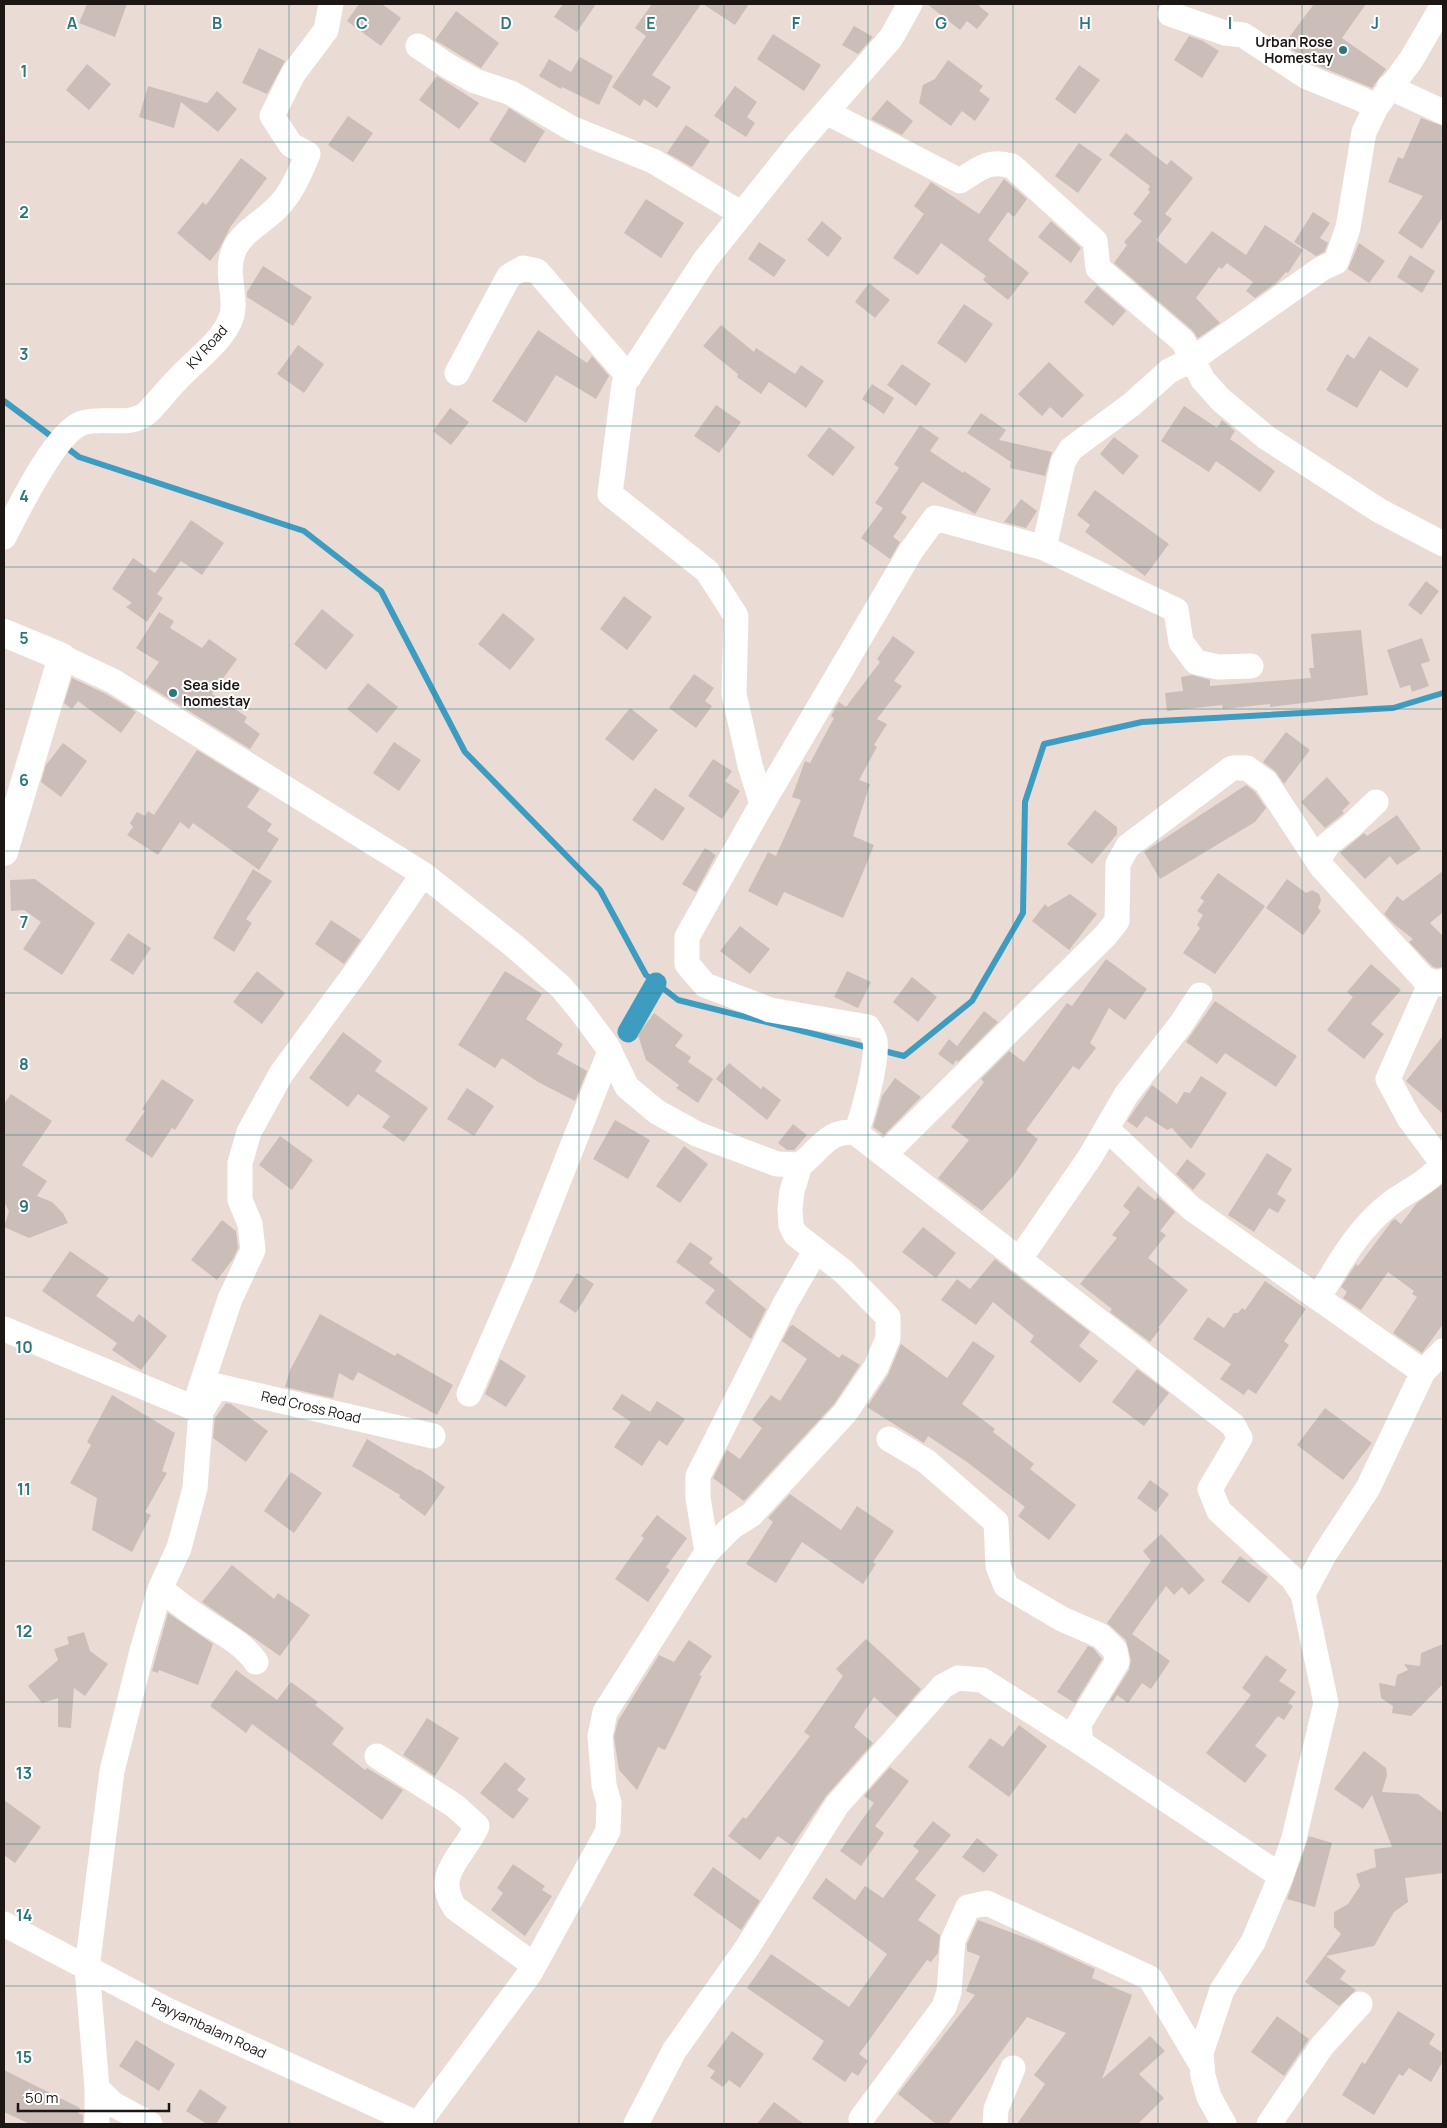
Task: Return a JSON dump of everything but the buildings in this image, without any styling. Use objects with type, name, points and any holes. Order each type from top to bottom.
[{"type":"main road","points":[[4,633],[62,657],[4,852]]},
{"type":"street","name":"KV Road","points":[[4,537],[56,445],[71,430],[81,423],[95,420],[125,421],[145,414],[163,398],[175,381],[208,350],[229,325],[233,308],[228,272],[235,249],[250,228],[271,214],[284,200],[308,154],[290,145],[272,116],[293,74],[326,30],[331,4]]},
{"type":"street","points":[[762,804],[750,765],[734,694],[736,616],[707,571],[610,494],[624,384],[705,260],[826,112],[891,38],[910,4]]},
{"type":"street","points":[[1044,548],[1063,462],[1071,449],[1131,405],[1170,370],[1193,359],[1322,269],[1336,262],[1348,228],[1364,132],[1383,97],[1411,60],[1443,5]]},
{"type":"street","points":[[1170,14],[1225,33],[1243,35],[1307,77],[1361,99],[1383,97],[1443,112]]},
{"type":"street","points":[[418,46],[475,81],[511,93],[571,128],[653,161],[742,214]]},
{"type":"street","points":[[826,112],[960,181],[986,165],[998,162],[1012,166],[1096,241],[1098,268],[1184,341],[1203,380],[1221,400],[1266,438],[1380,511],[1443,544]]},
{"type":"street","points":[[457,373],[509,276],[524,268],[537,271],[629,377]]},
{"type":"street","points":[[856,1133],[864,1110],[874,1052],[868,1027],[770,1010],[705,985],[687,964],[687,937],[762,804],[912,551],[935,518],[1044,548],[1176,610],[1181,642],[1196,662],[1218,667],[1251,666]]},
{"type":"street","points":[[62,657],[113,681],[424,874],[537,965],[581,1011],[610,1052],[627,1087],[677,1125],[777,1164],[800,1165]]},
{"type":"street","points":[[884,1155],[1106,935],[1117,920],[1118,864],[1128,846],[1232,768],[1247,768],[1266,782],[1318,861],[1379,930],[1424,979],[1437,982],[1388,1079],[1409,1118],[1443,1164],[1432,1176],[1390,1204],[1352,1242],[1318,1298]]},
{"type":"street","points":[[1318,861],[1328,844],[1376,802]]},
{"type":"street","points":[[97,2124],[97,2088],[87,1968],[112,1771],[142,1651],[160,1589],[179,1548],[195,1488],[201,1411],[199,1392],[230,1298],[253,1250],[250,1224],[240,1200],[240,1163],[249,1132],[281,1074],[359,968],[424,874]]},
{"type":"street","points":[[1019,1260],[1090,1157],[1126,1095],[1181,1024],[1200,995]]},
{"type":"street","points":[[469,1394],[522,1274],[610,1052]]},
{"type":"street","points":[[1106,1129],[1192,1208],[1423,1372]]},
{"type":"street","points":[[418,2124],[534,1964],[608,1831],[609,1803],[604,1785],[600,1736],[605,1712],[707,1552],[732,1527],[751,1515],[845,1413],[876,1367],[888,1338],[888,1317],[844,1272],[795,1234],[791,1225],[792,1191],[800,1165],[812,1156],[828,1137],[846,1131],[856,1133],[1233,1425],[1240,1438],[1210,1489],[1219,1511],[1292,1578],[1304,1594],[1326,1704],[1294,1838],[1281,1876],[1253,1942],[1222,1990],[1201,2053],[1200,2062]]},
{"type":"street","points":[[707,1552],[698,1498],[698,1476],[786,1302],[816,1250]]},
{"type":"street","points":[[4,1329],[201,1411]]},
{"type":"street","points":[[1304,1594],[1324,1556],[1368,1488],[1423,1372],[1443,1351]]},
{"type":"street","name":"Red Cross Road","points":[[201,1411],[217,1386],[433,1436]]},
{"type":"street","points":[[889,1438],[926,1462],[996,1522],[998,1566],[1006,1586],[1062,1619],[1101,1636],[1115,1650],[1118,1662],[1079,1724],[1082,1743]]},
{"type":"street","points":[[160,1589],[201,1620],[248,1650],[256,1662]]},
{"type":"street","points":[[636,2124],[674,2051],[747,1948],[837,1805],[942,1686],[958,1678],[982,1680],[1082,1743],[1281,1876]]},
{"type":"street","points":[[377,1756],[455,1806],[478,1826],[470,1842],[450,1868],[445,1886],[447,1897],[455,1908],[534,1964]]},
{"type":"street","points":[[861,2119],[944,2007],[949,1992],[953,1940],[968,1907],[986,1903],[1150,1978],[1200,2062],[1209,2097],[1224,2124]]},
{"type":"street","name":"Payyambalam Road","points":[[4,1924],[169,2012],[418,2124]]},
{"type":"street","points":[[1269,2124],[1322,2046],[1360,2004]]},
{"type":"street","points":[[994,2124],[996,2108],[1013,2068]]},
{"type":"street","points":[[97,2088],[113,2104],[150,2124]]},
{"type":"waterway","points":[[4,401],[55,439]]},
{"type":"waterway","points":[[63,445],[79,457],[304,531],[381,591],[465,752],[600,890],[646,975],[678,1000],[870,1048]]},
{"type":"waterway","points":[[880,1050],[904,1056],[972,1001],[1023,913],[1025,802],[1044,744],[1142,722],[1393,708],[1443,693]]},
{"type":"waterway","points":[[628,1032],[656,983]]},
{"type":"place","name":"Urban Rose Homestay","points":[[1343,50]]},
{"type":"place","name":"Sea side homestay","points":[[173,693]]}]
